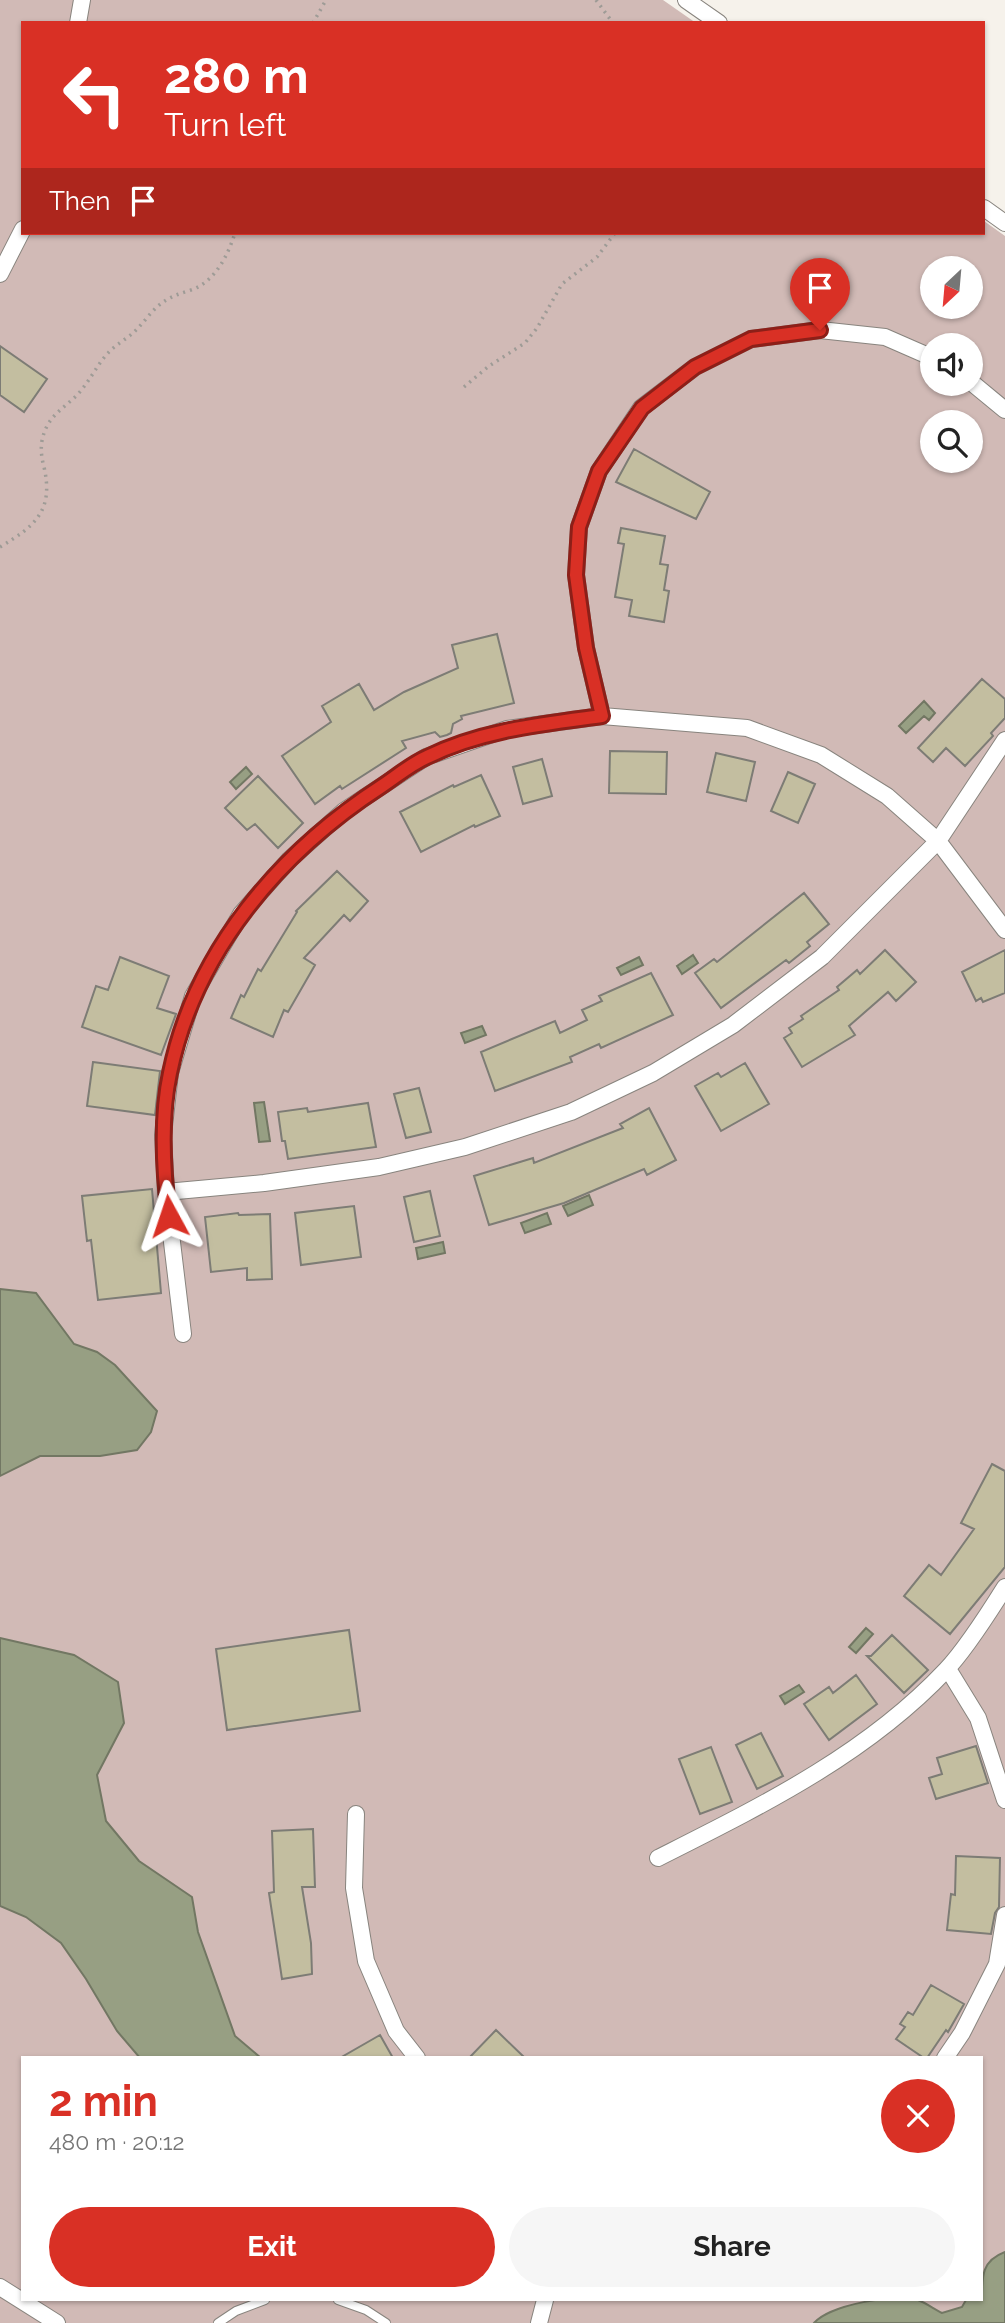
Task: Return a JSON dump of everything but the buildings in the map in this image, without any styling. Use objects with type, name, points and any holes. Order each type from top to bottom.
[{"type":"street","points":[[78,21],[82,0]]},
{"type":"street","points":[[686,0],[716,21]]},
{"type":"street","points":[[985,209],[1005,223]]},
{"type":"street","points":[[0,274],[21,233]]},
{"type":"street","points":[[602,716],[586,648],[576,575],[579,527],[599,471],[642,408],[695,367],[751,339],[820,330],[885,337],[920,352]]},
{"type":"street","points":[[983,392],[1005,410]]},
{"type":"street","points":[[183,1334],[166,1192],[163,1135],[170,1073],[193,996],[241,914],[289,860],[344,811],[426,757],[507,729],[602,716],[747,728],[821,755],[887,796],[938,841],[1005,930]]},
{"type":"street","points":[[166,1192],[264,1183],[379,1167],[465,1147],[571,1112],[653,1073],[733,1025],[821,957],[938,841],[1005,740]]},
{"type":"street","points":[[658,1858],[778,1798],[885,1728],[948,1669],[1005,1587]]},
{"type":"street","points":[[948,1669],[978,1718],[1005,1800]]},
{"type":"street","points":[[356,1814],[354,1888],[366,1961],[396,2031],[415,2056]]},
{"type":"street","points":[[946,2056],[962,2033],[996,1964],[1005,1914]]},
{"type":"street","points":[[0,2287],[21,2300]]},
{"type":"street","points":[[22,2301],[57,2323]]},
{"type":"street","points":[[539,2323],[545,2301]]},
{"type":"lane","points":[[218,2323],[236,2311],[262,2301]]},
{"type":"lane","points":[[341,2301],[366,2310],[386,2323]]},
{"type":"path","points":[[314,21],[326,0]]},
{"type":"path","points":[[596,0],[612,21]]},
{"type":"path","points":[[0,547],[35,522],[45,505],[47,484],[41,445],[43,434],[53,416],[81,390],[107,354],[134,333],[158,306],[174,296],[194,289],[210,277],[225,259],[234,235]]},
{"type":"path","points":[[464,387],[525,342],[537,328],[562,284],[597,257],[614,235]]},
{"type":"shaded area","points":[[0,0],[663,0],[693,21],[21,21],[21,235],[985,235],[985,222],[1005,236],[1005,2323],[0,2323]]},
{"type":"shaded area","points":[[924,701],[935,713],[929,720],[924,716],[906,733],[899,726]]},
{"type":"shaded area","points":[[246,767],[252,774],[236,789],[230,782]]},
{"type":"shaded area","points":[[693,955],[698,963],[682,974],[677,966]]},
{"type":"shaded area","points":[[639,957],[643,965],[621,975],[617,968]]},
{"type":"shaded area","points":[[482,1026],[486,1035],[465,1043],[461,1033]]},
{"type":"shaded area","points":[[264,1102],[270,1141],[259,1142],[254,1103]]},
{"type":"shaded area","points":[[589,1195],[593,1205],[568,1216],[563,1206]]},
{"type":"shaded area","points":[[547,1213],[551,1224],[525,1233],[521,1223]]},
{"type":"shaded area","points":[[443,1242],[445,1253],[418,1259],[416,1248]]},
{"type":"shaded area","points":[[0,1289],[36,1293],[74,1344],[97,1352],[115,1365],[157,1411],[151,1432],[137,1450],[100,1456],[40,1456],[0,1476]]},
{"type":"shaded area","points":[[866,1628],[873,1634],[856,1653],[849,1647]]},
{"type":"shaded area","points":[[0,1638],[74,1655],[118,1682],[124,1723],[97,1775],[106,1821],[139,1861],[192,1897],[198,1932],[235,2036],[259,2056],[138,2056],[117,2031],[61,1943],[26,1917],[0,1906]]},
{"type":"shaded area","points":[[799,1685],[804,1692],[785,1704],[780,1696]]},
{"type":"shaded area","points":[[1005,2252],[1005,2323],[814,2323],[833,2311],[868,2301],[920,2301],[942,2313],[962,2307],[965,2301],[983,2301],[984,2271],[997,2256]]},
{"type":"route","points":[[169,1216],[163,1135],[170,1073],[193,996],[241,914],[289,860],[344,811],[426,757],[507,729],[602,716],[586,648],[576,575],[579,527],[599,471],[642,408],[695,367],[751,339],[820,330]]}]
